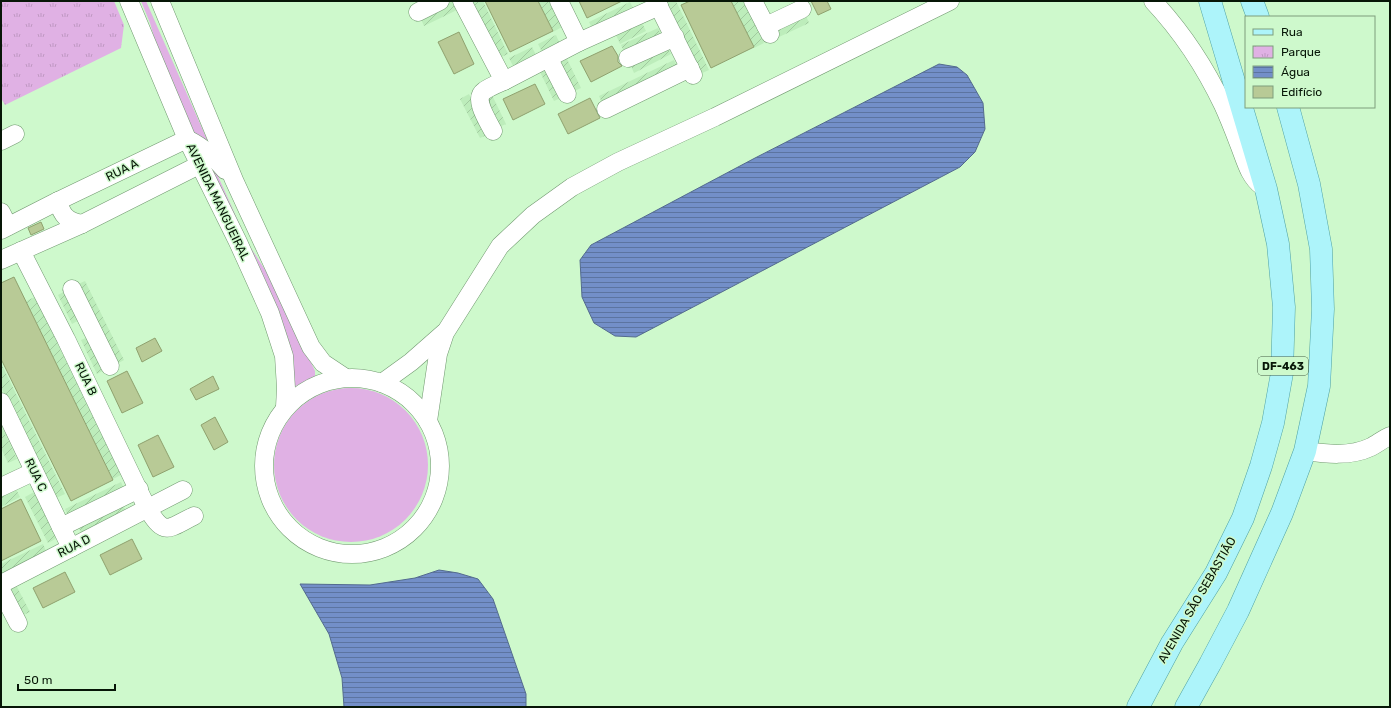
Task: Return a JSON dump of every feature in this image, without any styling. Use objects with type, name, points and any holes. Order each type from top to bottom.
[{"type":"main road","name":"AVENIDA SÃO SEBASTIÃO","points":[[1138,707],[1172,643],[1216,573],[1243,518],[1261,466],[1273,423],[1282,373],[1284,307],[1278,244],[1266,189],[1210,1]]},
{"type":"main road","points":[[1252,1],[1258,16]]},
{"type":"main road","name":"DF-463","points":[[1186,707],[1241,604],[1282,513],[1305,451],[1318,386],[1323,309],[1321,256],[1309,184],[1288,108]]},
{"type":"street","name":"AVENIDA MANGUEIRAL","points":[[129,1],[187,139],[238,242],[270,313],[284,356],[286,388],[285,407]]},
{"type":"street","name":"AVENIDA MANGUEIRAL","points":[[160,1],[234,180],[311,347],[324,363],[344,377]]},
{"type":"street","points":[[418,12],[440,1]]},
{"type":"street","points":[[462,1],[504,81]]},
{"type":"street","points":[[559,1],[579,42]]},
{"type":"street","points":[[753,1],[768,30],[802,9]]},
{"type":"street","points":[[428,421],[438,354],[445,333],[500,246],[533,215],[572,187],[618,162],[715,117],[950,1]]},
{"type":"street","points":[[1153,1],[1183,38],[1205,71],[1223,106],[1249,170],[1256,182],[1266,189]]},
{"type":"street","points":[[492,131],[479,101],[483,91],[658,3],[692,72],[606,110]]},
{"type":"street","points":[[628,58],[675,37]]},
{"type":"street","points":[[549,59],[567,94]]},
{"type":"street","points":[[187,139],[203,148],[234,180]]},
{"type":"street","name":"RUA A","points":[[3,223],[58,201],[187,139]]},
{"type":"street","points":[[1,260],[82,224],[199,165]]},
{"type":"street","points":[[58,201],[60,210],[71,222],[82,224]]},
{"type":"street","name":"RUA B","points":[[22,251],[147,508],[156,522],[161,526],[168,528],[194,516]]},
{"type":"street","points":[[72,289],[110,366]]},
{"type":"street","points":[[66,339],[90,325]]},
{"type":"street","points":[[382,383],[411,362],[445,333]]},
{"type":"street","points":[[344,377],[363,378],[382,383],[408,398],[428,421],[439,448],[440,478],[431,507],[413,531],[388,547],[359,554],[329,552],[302,539],[280,518],[267,491],[263,462],[269,433],[285,407],[302,392],[322,382],[344,377]]},
{"type":"street","name":"RUA C","points":[[1,402],[33,472],[71,548]]},
{"type":"street","points":[[1305,451],[1332,455],[1362,451],[1390,436]]},
{"type":"street","points":[[1,487],[33,472]]},
{"type":"street","points":[[61,526],[139,489]]},
{"type":"street","name":"RUA D","points":[[1,584],[183,490]]},
{"type":"street","points":[[1,590],[18,623]]},
{"type":"shaded area","points":[[453,1],[457,10],[424,26],[420,17]]},
{"type":"shaded area","points":[[472,1],[483,1],[508,54],[499,58]]},
{"type":"shaded area","points":[[538,1],[549,1],[562,27],[553,32]]},
{"type":"shaded area","points":[[665,1],[676,1],[709,70],[700,74]]},
{"type":"shaded area","points":[[731,1],[743,1],[764,43],[754,48]]},
{"type":"shaded area","points":[[630,2],[633,8],[592,28],[589,22]]},
{"type":"shaded area","points":[[805,13],[809,23],[779,37],[774,28]]},
{"type":"shaded area","points":[[642,23],[646,31],[620,44],[616,35]]},
{"type":"shaded area","points":[[658,28],[662,36],[625,54],[621,45]]},
{"type":"shaded area","points":[[556,35],[560,44],[542,52],[538,44]]},
{"type":"shaded area","points":[[667,46],[671,54],[634,73],[630,64]]},
{"type":"shaded area","points":[[532,47],[536,55],[513,66],[509,58]]},
{"type":"shaded area","points":[[567,59],[581,88],[572,92],[558,64]]},
{"type":"shaded area","points":[[674,60],[678,69],[603,105],[599,96]]},
{"type":"shaded area","points":[[549,68],[563,97],[554,101],[540,72]]},
{"type":"shaded area","points":[[469,94],[489,134],[480,138],[460,99]]},
{"type":"shaded area","points":[[492,95],[506,124],[497,128],[483,99]]},
{"type":"shaded area","points":[[85,281],[124,360],[115,365],[76,285]]},
{"type":"shaded area","points":[[67,290],[81,319],[72,324],[58,295]]},
{"type":"shaded area","points":[[35,297],[121,475],[113,479],[26,301]]},
{"type":"shaded area","points":[[90,336],[106,369],[97,374],[81,340]]},
{"type":"shaded area","points":[[1,363],[65,494],[56,498],[1,387]]},
{"type":"shaded area","points":[[1,425],[17,459],[8,463],[1,448]]},
{"type":"shaded area","points":[[121,482],[125,491],[69,518],[65,509]]},
{"type":"shaded area","points":[[16,489],[20,497],[1,507],[1,496]]},
{"type":"shaded area","points":[[34,492],[57,538],[48,543],[25,497]]},
{"type":"shaded area","points":[[122,503],[126,512],[82,534],[77,525]]},
{"type":"shaded area","points":[[43,544],[46,551],[1,573],[1,564]]},
{"type":"shaded area","points":[[16,585],[30,612],[21,616],[7,590]]},
{"type":"green space","points":[[1,1],[114,1],[124,25],[121,48],[5,105],[1,98]]},
{"type":"green space","points":[[141,1],[146,1],[209,144],[196,137],[162,65],[150,23]]},
{"type":"green space","points":[[202,151],[217,174],[249,245],[273,282],[315,371],[315,376],[294,387],[293,360],[288,338]]},
{"type":"green space","points":[[343,388],[359,388],[373,391],[387,397],[400,405],[411,416],[425,443],[428,465],[427,480],[419,501],[411,514],[400,525],[373,539],[359,542],[343,542],[329,539],[315,533],[302,525],[291,514],[277,487],[274,473],[274,457],[277,443],[283,429],[291,416],[302,405],[329,391]]},
{"type":"water","points":[[939,64],[957,67],[967,75],[983,103],[985,129],[975,152],[960,167],[636,337],[615,336],[594,323],[582,297],[580,260],[591,245],[755,158]]},
{"type":"water","points":[[439,570],[458,573],[478,579],[493,599],[526,694],[526,707],[344,707],[342,678],[329,634],[300,584],[370,585],[415,578]]},
{"type":"building","points":[[485,1],[538,1],[553,31],[510,52]]},
{"type":"building","points":[[579,1],[622,1],[587,18]]},
{"type":"building","points":[[690,1],[731,1],[754,47],[711,68],[681,5]]},
{"type":"building","points":[[811,1],[827,1],[831,9],[818,15]]},
{"type":"building","points":[[459,32],[474,64],[454,74],[438,42]]},
{"type":"building","points":[[612,46],[618,56],[618,62],[622,66],[591,82],[580,61]]},
{"type":"building","points":[[535,84],[545,104],[513,120],[503,99]]},
{"type":"building","points":[[590,98],[600,118],[568,134],[558,114]]},
{"type":"building","points":[[41,222],[44,229],[31,235],[28,228]]},
{"type":"building","points":[[14,277],[113,480],[71,501],[1,359],[1,283]]},
{"type":"building","points":[[155,338],[162,351],[142,362],[136,348]]},
{"type":"building","points":[[127,371],[143,403],[122,413],[107,381]]},
{"type":"building","points":[[213,376],[219,389],[196,400],[190,389]]},
{"type":"building","points":[[215,417],[228,442],[214,450],[201,425]]},
{"type":"building","points":[[158,435],[174,467],[153,477],[138,445]]},
{"type":"building","points":[[21,499],[41,541],[1,561],[1,509]]},
{"type":"building","points":[[132,539],[142,559],[110,575],[100,555]]},
{"type":"building","points":[[65,572],[75,592],[43,608],[33,588]]}]
